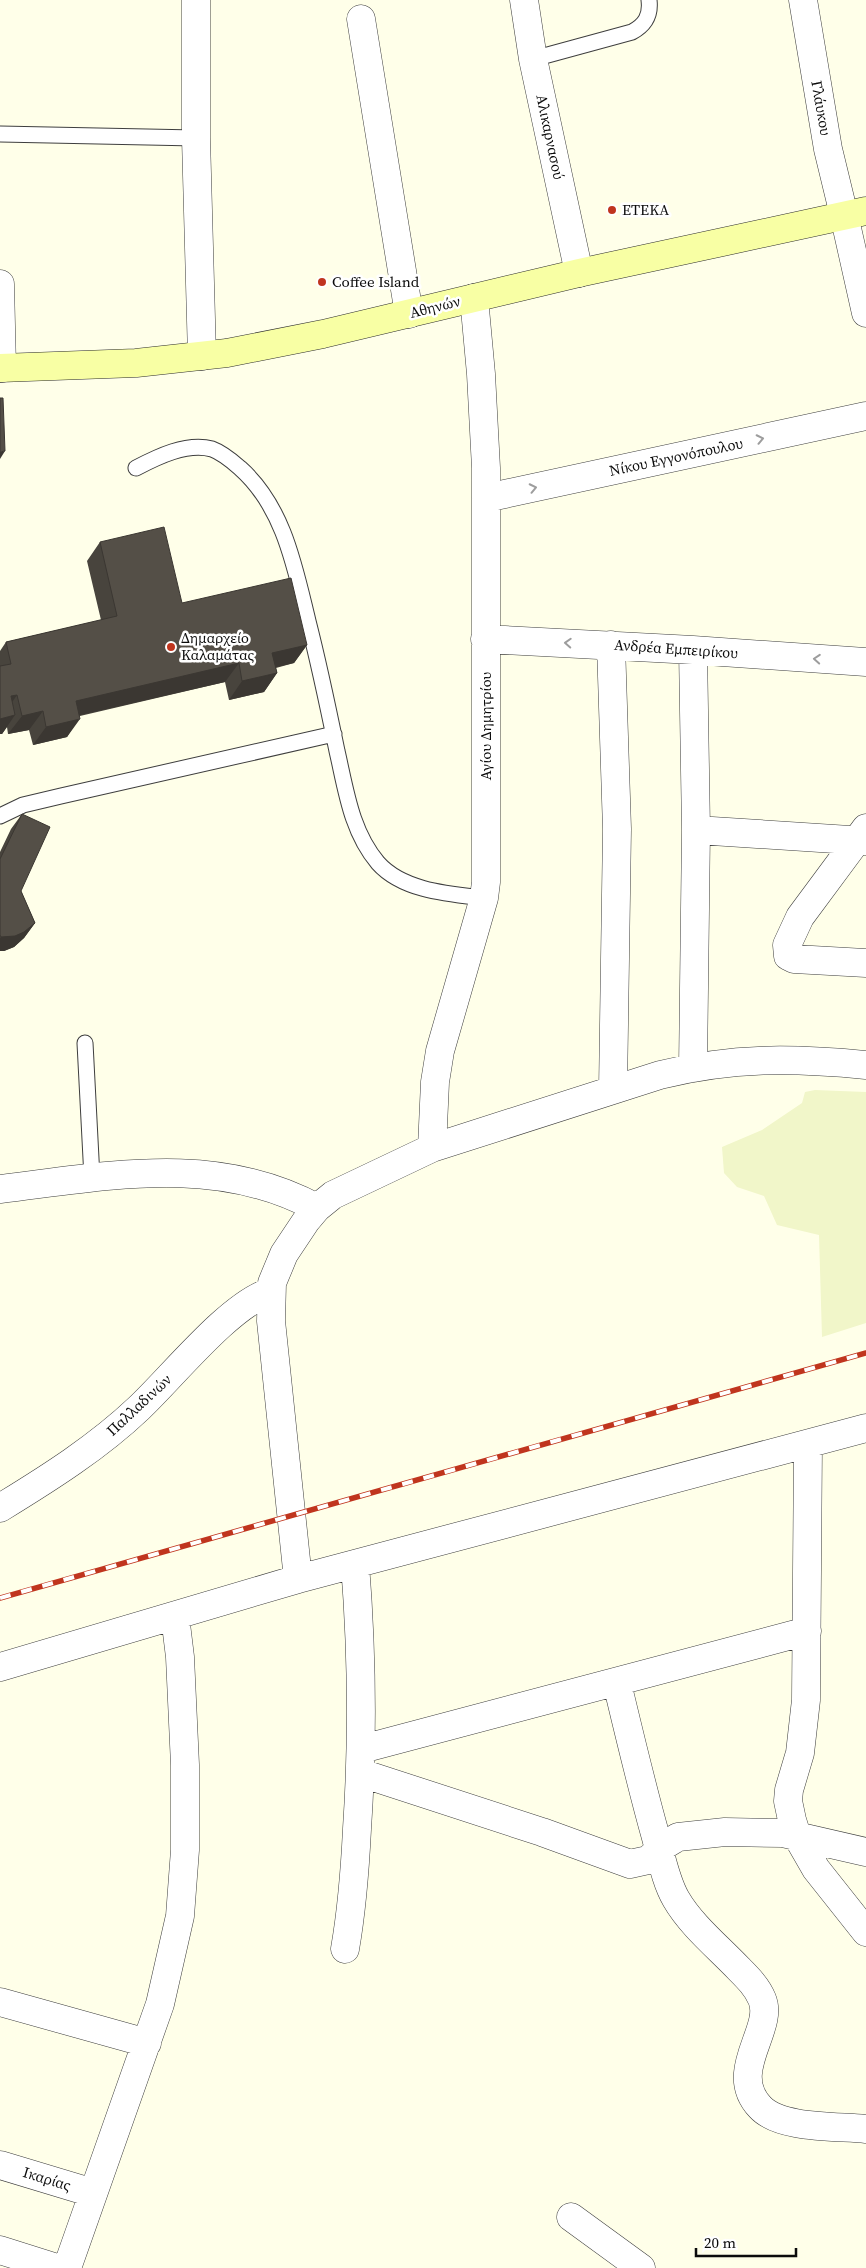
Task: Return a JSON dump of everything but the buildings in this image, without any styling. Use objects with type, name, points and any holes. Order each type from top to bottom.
[{"type":"main road","name":"Αθηνών","points":[[1,368],[136,363],[202,356],[281,343],[579,273],[855,213]]},
{"type":"street","points":[[196,0],[196,138],[202,356]]},
{"type":"street","name":"Αλικαρνασού","points":[[524,0],[534,58],[579,273]]},
{"type":"street","name":"Γλάυκου","points":[[803,0],[827,140],[855,213],[866,313]]},
{"type":"street","points":[[361,19],[409,314]]},
{"type":"street","points":[[0,284],[1,368]]},
{"type":"street","name":"Αγίου Δημητρίου","points":[[432,1148],[435,1082],[439,1057],[484,898],[487,866],[486,498],[481,374],[474,298]]},
{"type":"street","name":"Νίκου Εγγονόπουλου","points":[[486,498],[866,416]]},
{"type":"street","name":"Ανδρέα Εμπειρίκου","points":[[485,639],[611,645],[866,662]]},
{"type":"street","points":[[611,645],[617,829],[613,1090]]},
{"type":"street","points":[[693,650],[696,830],[693,1068]]},
{"type":"street","points":[[696,830],[863,836]]},
{"type":"street","points":[[863,836],[800,917],[787,945],[788,956],[794,959],[866,962]]},
{"type":"street","points":[[298,1579],[271,1321],[270,1292],[284,1254],[294,1237],[317,1208],[348,1186],[432,1148],[613,1090],[693,1068],[741,1061],[784,1059],[866,1065]]},
{"type":"street","points":[[0,1189],[163,1172],[227,1177],[277,1189],[317,1208]]},
{"type":"street","name":"Παλλαδινών","points":[[0,1508],[62,1470],[98,1443],[139,1408],[221,1326],[250,1302],[270,1292]]},
{"type":"street","points":[[0,1666],[298,1579],[866,1428]]},
{"type":"street","points":[[808,1444],[807,1631],[803,1734],[788,1801],[797,1836],[816,1869],[866,1932]]},
{"type":"street","points":[[345,1949],[352,1909],[362,1761],[361,1641],[354,1564]]},
{"type":"street","points":[[67,2268],[147,2043],[170,1969],[184,1885],[185,1766],[180,1657],[175,1616]]},
{"type":"street","points":[[362,1761],[617,1683],[807,1631]]},
{"type":"street","points":[[617,1683],[659,1850],[672,1891],[682,1908],[752,1983],[762,1998],[764,2014],[750,2059],[749,2076],[752,2093],[760,2107],[782,2120],[866,2129]]},
{"type":"street","points":[[362,1761],[501,1819],[630,1864],[648,1860],[678,1837],[706,1833],[769,1832],[797,1836],[866,1852]]},
{"type":"street","points":[[0,2002],[147,2043]]},
{"type":"street","name":"Ικαρίας","points":[[0,2165],[93,2193]]},
{"type":"street","points":[[571,2217],[641,2268]]},
{"type":"street","points":[[0,2250],[56,2268]]},
{"type":"lane","points":[[534,58],[632,32],[641,27],[648,17],[649,0]]},
{"type":"lane","points":[[0,134],[196,138]]},
{"type":"lane","points":[[136,468],[178,451],[210,449],[232,461],[262,493],[278,521],[295,570],[352,818],[363,842],[380,865],[398,877],[420,887],[444,893],[484,898]]},
{"type":"lane","points":[[0,816],[23,805],[334,734]]},
{"type":"lane","points":[[85,1043],[92,1178]]},
{"type":"green space","points":[[815,1090],[866,1092],[866,1323],[822,1337],[819,1235],[777,1225],[764,1196],[737,1187],[724,1173],[722,1147],[762,1130],[802,1103],[805,1092]]},
{"type":"railway","points":[[0,1598],[866,1353]]},
{"type":"place","name":"ΕΤΕΚΑ","points":[[612,210]]},
{"type":"place","name":"Coffee Island","points":[[322,282]]},
{"type":"place","name":"Δημαρχείο Καλαμάτας","points":[[171,647]]}]
